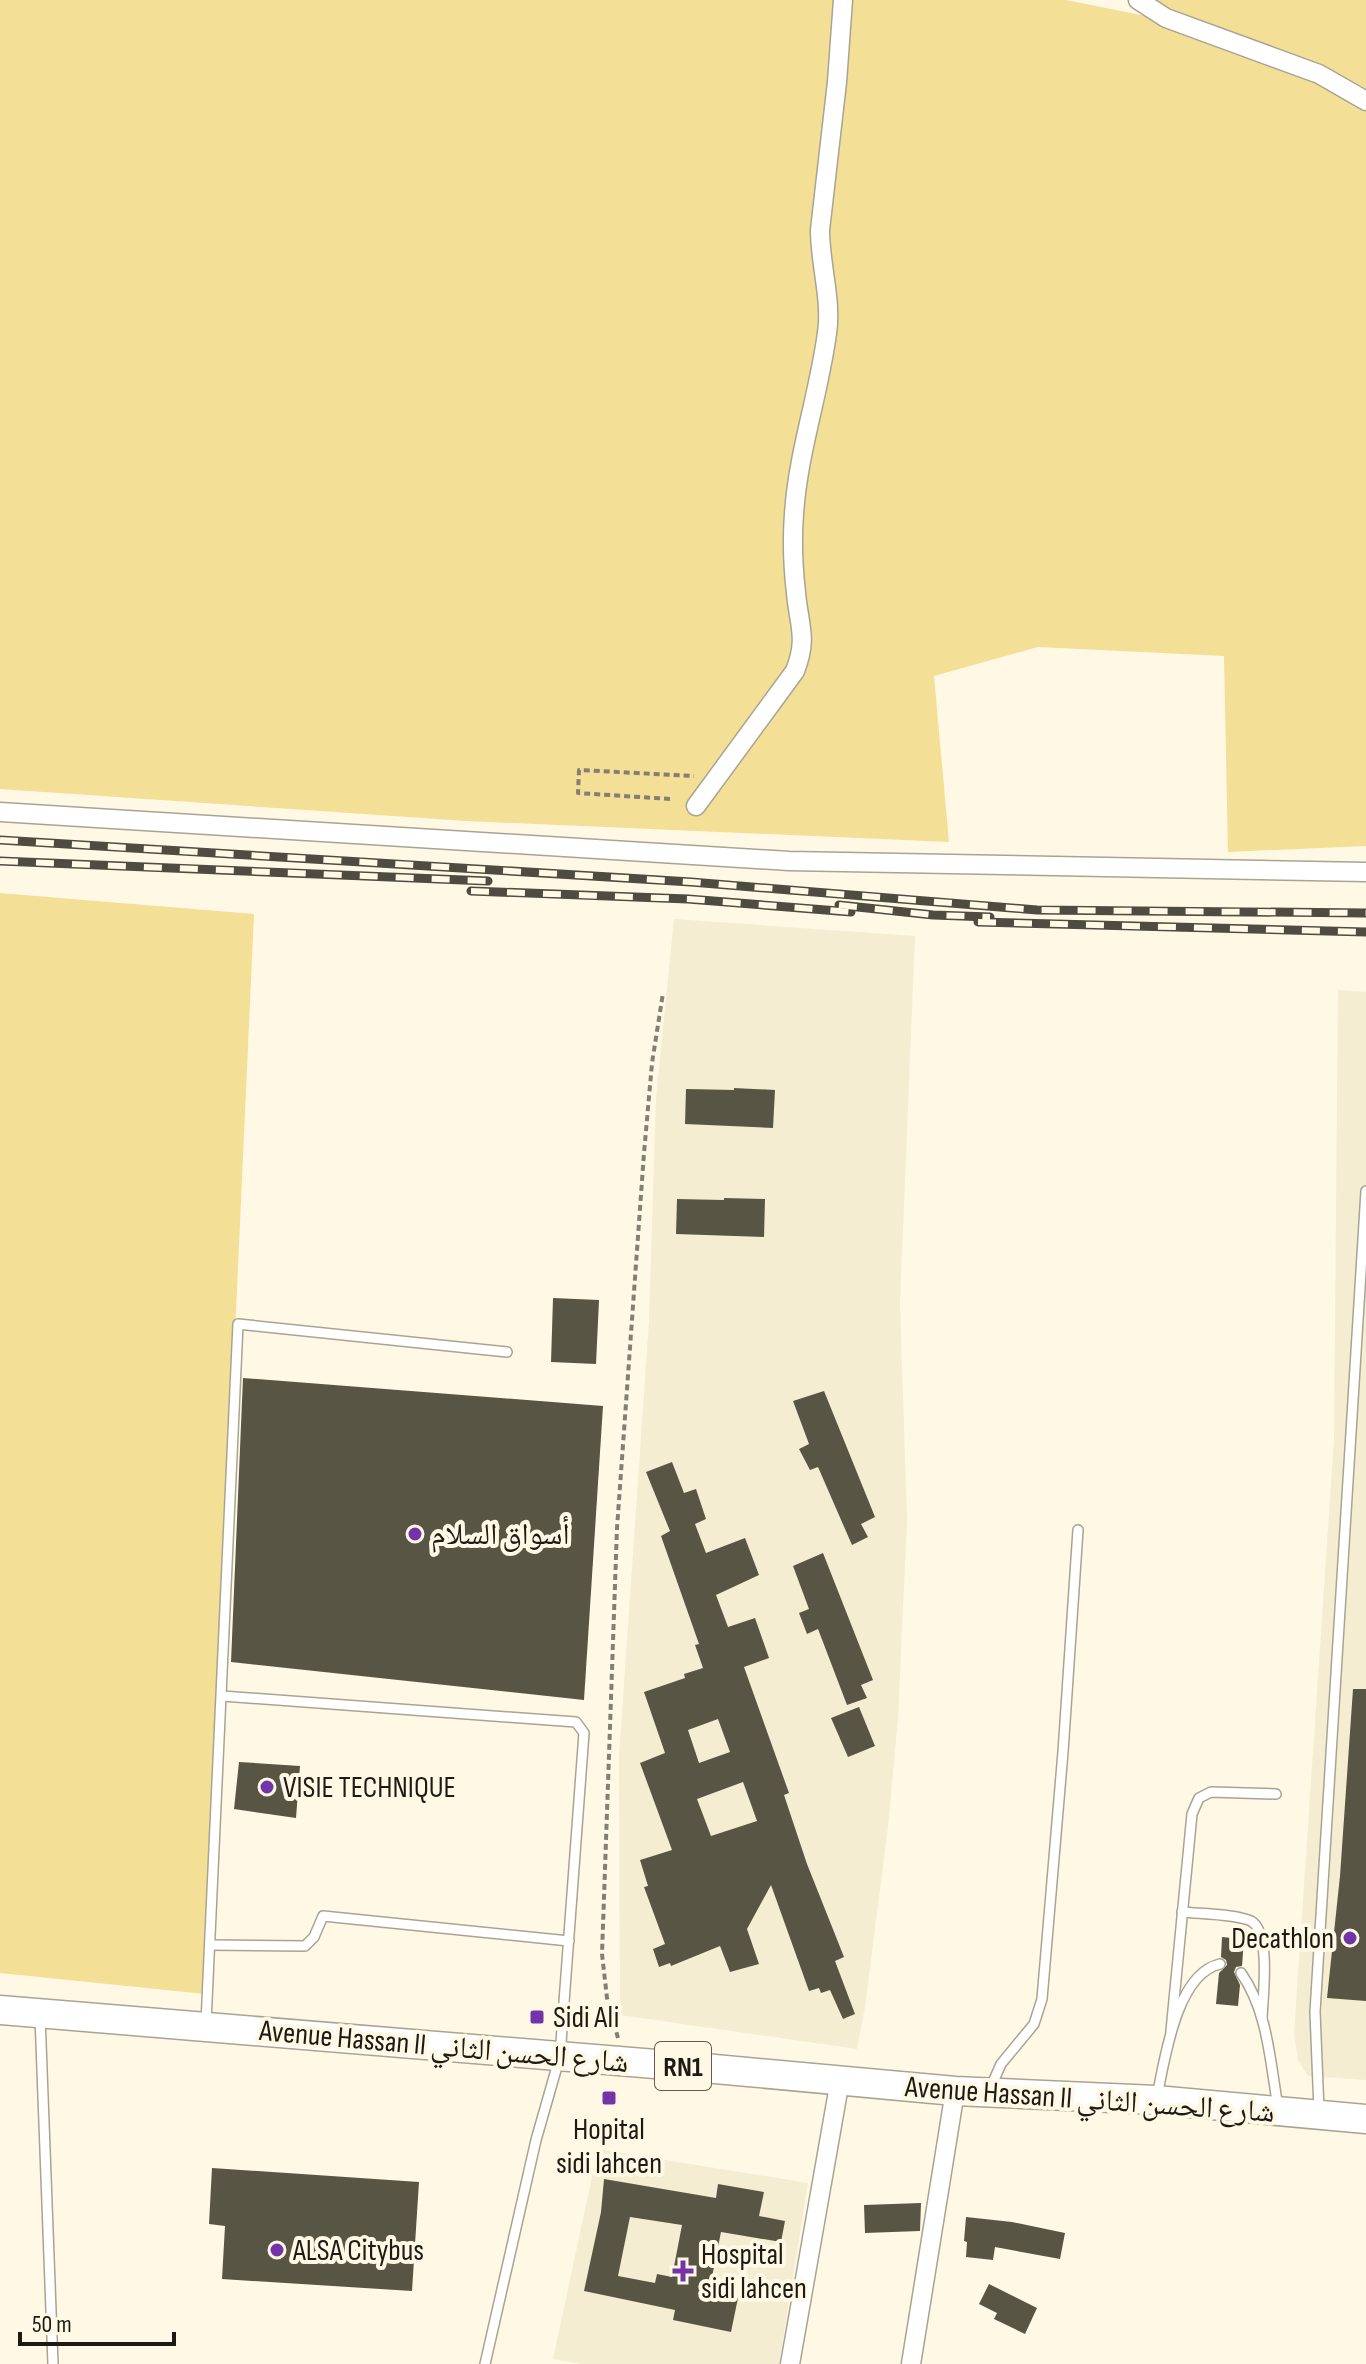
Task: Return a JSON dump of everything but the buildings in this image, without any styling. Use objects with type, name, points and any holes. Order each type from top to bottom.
[{"type":"main road","name":"Avenue Hassan II شارع الحسن الثاني","points":[[0,2010],[990,2094],[1156,2100],[1366,2119]]},
{"type":"street","points":[[696,806],[795,671],[803,646],[793,555],[794,513],[800,462],[828,332],[820,230],[842,7],[858,0]]},
{"type":"street","points":[[1138,0],[1166,18],[1319,74],[1366,101]]},
{"type":"street","points":[[0,812],[789,861],[1366,872]]},
{"type":"street","points":[[790,2364],[840,2080]]},
{"type":"street","points":[[911,2364],[955,2091]]},
{"type":"lane","points":[[1320,2115],[1316,2002],[1366,1191]]},
{"type":"lane","points":[[206,2027],[238,1324],[507,1352]]},
{"type":"lane","points":[[990,2094],[995,2074],[1034,2024],[1042,1999],[1078,1530]]},
{"type":"lane","points":[[222,1696],[576,1722],[584,1733],[560,2056],[536,2140],[485,2364]]},
{"type":"lane","points":[[1156,2100],[1171,2031],[1192,1814],[1199,1798],[1211,1792],[1276,1794]]},
{"type":"lane","points":[[1182,1912],[1242,1919],[1258,1927],[1264,1940],[1262,2018]]},
{"type":"lane","points":[[210,1945],[305,1946],[314,1937],[323,1916],[569,1941]]},
{"type":"lane","points":[[1171,2031],[1195,1980],[1206,1969],[1220,1964]]},
{"type":"lane","points":[[1241,1973],[1254,1994],[1262,2018],[1279,2112]]},
{"type":"lane","points":[[40,2014],[53,2364]]},
{"type":"path","points":[[670,799],[578,793],[579,770],[718,777]]},
{"type":"path","points":[[625,2061],[607,1998],[602,1954],[617,1528],[652,1063],[663,993]]},
{"type":"shaded area","points":[[0,0],[1066,0],[1146,16],[1147,0],[1366,0],[1366,846],[1228,852],[1224,656],[1038,647],[934,676],[949,842],[466,821],[0,789]]},
{"type":"shaded area","points":[[0,893],[254,914],[205,1994],[0,1973]]},
{"type":"shaded area","points":[[674,919],[915,936],[900,1303],[907,1520],[898,1718],[888,1827],[857,2049],[620,2015],[619,1757],[649,1321],[656,1099]]},
{"type":"shaded area","points":[[1338,990],[1366,992],[1366,2080],[1308,2076],[1298,2060],[1294,2034],[1334,1440]]},
{"type":"shaded area","name":"Hospital sidi lahcen","points":[[598,2149],[808,2183],[779,2364],[582,2364],[553,2359]]},
{"type":"railway","points":[[0,840],[691,882],[1037,910],[1366,913]]},
{"type":"railway","points":[[0,861],[488,881]]},
{"type":"railway","points":[[471,891],[688,899],[851,912]]},
{"type":"railway","points":[[839,905],[933,915],[990,917]]},
{"type":"railway","points":[[978,922],[1366,932]]},
{"type":"place","name":"أسواق السلام","points":[[415,1534]]},
{"type":"place","name":"VISIE TECHNIQUE","points":[[267,1787]]},
{"type":"place","name":"Decathlon","points":[[1350,1938]]},
{"type":"place","name":"Sidi Ali","points":[[537,2017]]},
{"type":"place","name":"Hopital sidi lahcen","points":[[609,2098]]},
{"type":"place","name":"ALSA Citybus","points":[[277,2250]]},
{"type":"place","name":"Hospital sidi lahcen","points":[[683,2271]]}]
